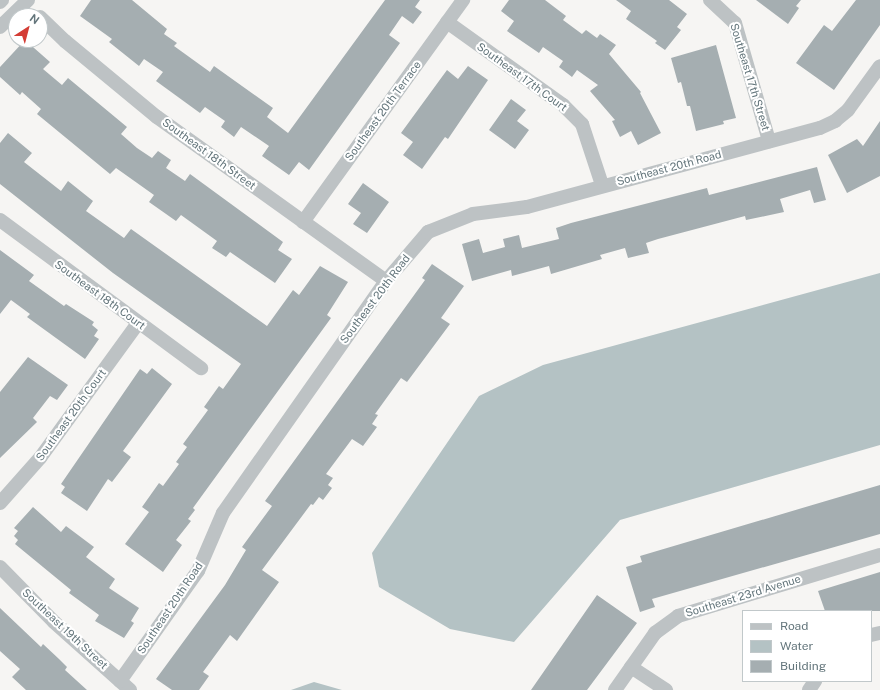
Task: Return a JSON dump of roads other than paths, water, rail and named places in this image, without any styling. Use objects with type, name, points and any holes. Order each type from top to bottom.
[{"type":"street","name":"Southeast 20th Terrace","points":[[304,222],[463,0]]},
{"type":"street","name":"Southeast 17th Street","points":[[711,0],[735,23],[769,141]]},
{"type":"street","points":[[0,27],[25,1]]},
{"type":"street","name":"Southeast 17th Court","points":[[447,22],[563,105],[582,124],[602,185]]},
{"type":"street","name":"Southeast 18th Street","points":[[48,24],[65,41],[157,117],[386,280]]},
{"type":"street","name":"Southeast 20th Road","points":[[125,685],[198,571],[223,513],[386,280],[428,232],[449,222],[473,214],[527,207],[602,185],[769,141],[835,121],[848,110],[880,66]]},
{"type":"street","name":"Southeast 18th Court","points":[[0,220],[200,368]]},
{"type":"street","name":"Southeast 20th Court","points":[[0,503],[40,458],[138,323]]},
{"type":"street","name":"Southeast 23rd Avenue","points":[[615,690],[655,633],[678,616],[880,555]]},
{"type":"street","name":"Southeast 19th Street","points":[[0,567],[54,622],[125,685]]},
{"type":"street","points":[[631,667],[666,690]]},
{"type":"water","points":[[880,273],[880,445],[620,520],[514,642],[450,629],[379,587],[372,553],[479,396],[543,365]]},
{"type":"water","points":[[314,682],[342,690],[291,690]]}]
